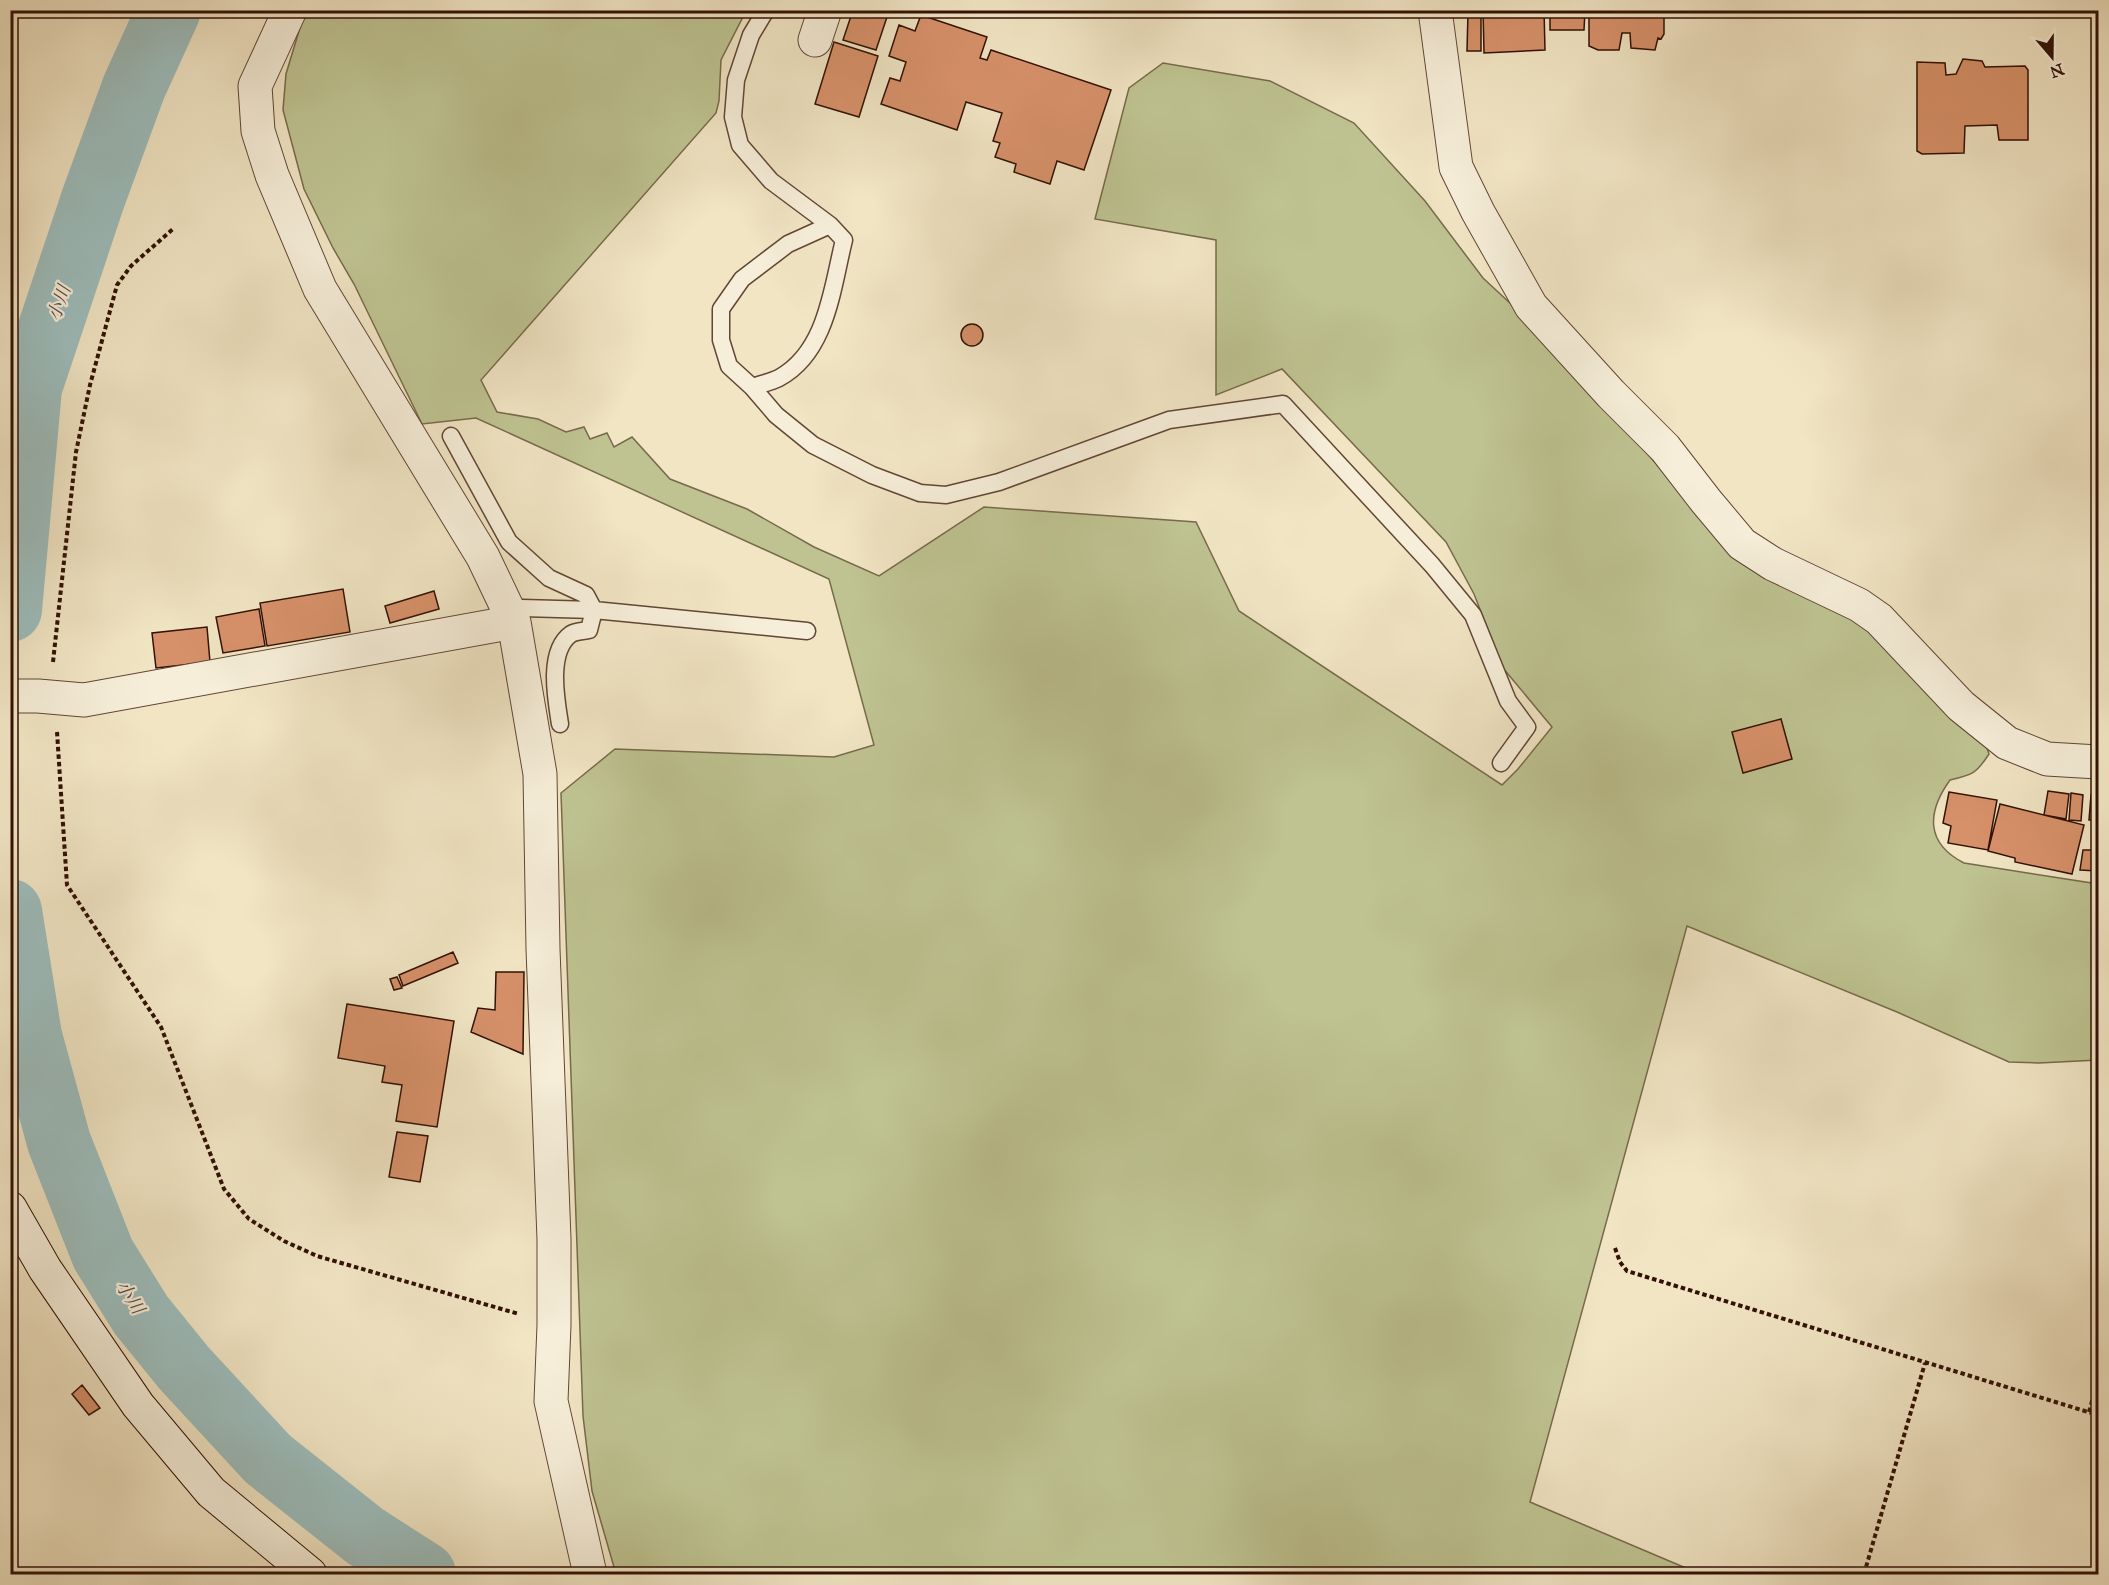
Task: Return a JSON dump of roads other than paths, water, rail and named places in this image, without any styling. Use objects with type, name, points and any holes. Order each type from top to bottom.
[{"type":"street","points":[[290,10],[255,86],[258,131],[272,175],[320,289],[483,557],[512,617],[540,774],[543,949],[554,1239],[551,1401],[590,1575]]},
{"type":"street","points":[[1435,10],[1456,167],[1478,212],[1531,306],[1611,394],[1665,448],[1742,544],[1773,564],[1859,605],[1879,619],[1961,706],[2007,743],[2047,759],[2098,762]]},
{"type":"street","points":[[35,697],[84,700],[512,617]]},
{"type":"street","points":[[10,1208],[45,1269],[138,1405],[211,1492],[310,1575]]},
{"type":"lane","points":[[753,387],[779,378],[804,359],[818,339],[844,240],[830,225],[771,181],[740,145],[733,117],[736,80],[751,35],[766,10]]},
{"type":"lane","points":[[830,225],[788,244],[742,279],[721,309],[721,340],[729,366],[753,387],[776,416],[813,445],[872,475],[920,493],[946,495],[999,482],[1169,420],[1283,404],[1432,565],[1473,615],[1508,701],[1527,728],[1501,763]]},
{"type":"lane","points":[[451,436],[509,542],[549,578],[586,595],[594,610],[589,630],[572,633],[559,646],[555,689],[560,724]]},
{"type":"lane","points":[[512,617],[522,608],[594,610],[807,631]]},
{"type":"waterway","name":"小川","points":[[10,610],[30,388],[93,199],[134,87],[169,10]]},
{"type":"waterway","name":"小川","points":[[10,911],[30,1036],[59,1142],[103,1254],[141,1315],[184,1368],[268,1459],[365,1536],[424,1574]]}]
